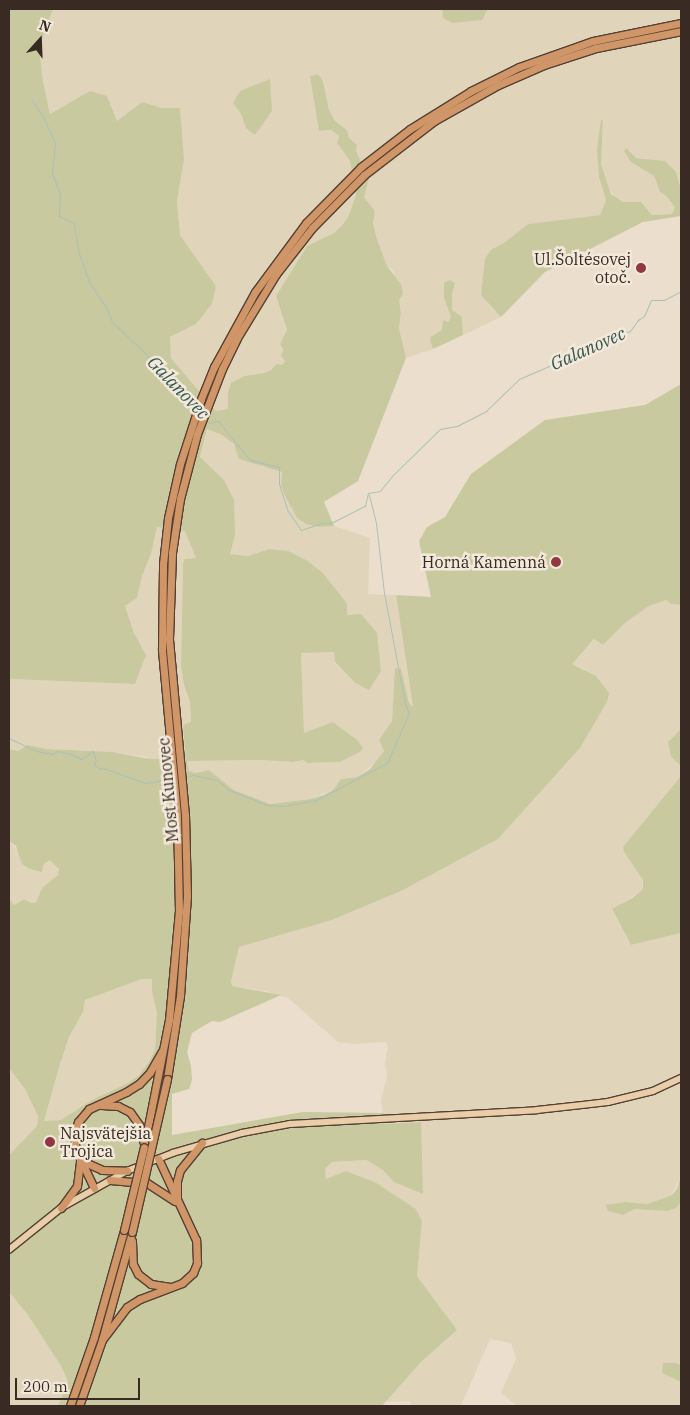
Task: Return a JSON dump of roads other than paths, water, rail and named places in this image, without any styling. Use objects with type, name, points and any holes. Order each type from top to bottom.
[{"type":"highway","points":[[171,714],[161,609],[162,570],[168,518],[180,464],[201,399],[240,316],[287,246],[325,203],[374,156],[430,115],[471,91],[519,67],[593,41],[681,23]]},
{"type":"highway","points":[[171,714],[169,606],[176,521],[188,466],[208,402],[222,369],[248,319],[276,274],[328,210],[377,164],[455,108],[521,74],[596,48],[681,31]]},
{"type":"highway","name":"Most Kunovec","points":[[171,714],[183,864]]},
{"type":"highway","points":[[79,1406],[87,1386],[88,1370],[128,1231],[144,1147],[163,1078],[178,941],[183,864]]},
{"type":"highway","points":[[102,1340],[163,1078],[184,964],[183,864]]},
{"type":"highway","points":[[94,1188],[80,1160],[74,1142],[76,1127],[82,1116],[96,1106],[139,1084],[150,1072],[165,1046]]},
{"type":"highway","points":[[96,1106],[113,1105],[130,1112],[139,1125],[144,1147]]},
{"type":"highway","points":[[178,1202],[177,1185],[180,1170],[202,1144]]},
{"type":"highway","points":[[70,1406],[79,1383],[88,1370],[102,1340],[118,1316],[131,1304],[174,1287],[185,1281],[193,1273],[198,1254],[196,1240],[158,1158]]},
{"type":"highway","points":[[80,1160],[102,1170],[127,1171]]},
{"type":"highway","points":[[61,1208],[76,1186],[80,1160]]},
{"type":"highway","points":[[110,1180],[147,1183],[178,1202]]},
{"type":"highway","points":[[128,1231],[132,1259],[138,1274],[151,1284],[174,1287]]},
{"type":"main road","points":[[9,1250],[61,1208],[127,1171],[158,1158],[202,1144],[263,1128],[290,1124],[537,1110],[608,1102],[653,1091],[681,1078]]},
{"type":"waterway","name":"Galanovec","points":[[32,100],[43,117],[55,143],[52,173],[60,194],[59,216],[74,223],[79,253],[89,282],[106,307],[112,322],[147,355],[163,374],[175,383],[195,410]]},
{"type":"waterway","name":"Galanovec","points":[[205,419],[209,423],[218,421],[250,460],[279,467],[279,484],[288,511],[301,530],[321,523],[331,523],[365,506],[368,493],[380,491],[392,476],[440,429],[457,426],[486,411],[519,379],[630,331],[638,320],[644,316],[651,300],[664,300],[681,291]]},
{"type":"waterway","points":[[185,777],[193,775],[217,780],[227,789],[267,805],[283,806],[316,800],[387,763],[409,713],[405,704],[384,593],[376,523],[369,495]]},
{"type":"waterway","points":[[9,738],[36,751],[53,754],[57,751],[71,754],[81,759],[93,751],[96,760],[94,765],[145,783],[172,779]]},
{"type":"place","name":"Ul.Šoltésovej otoč.","points":[[641,268]]},
{"type":"place","name":"Horná Kamenná","points":[[556,562]]},
{"type":"place","name":"Najsvätejšia Trojica","points":[[50,1142]]}]
